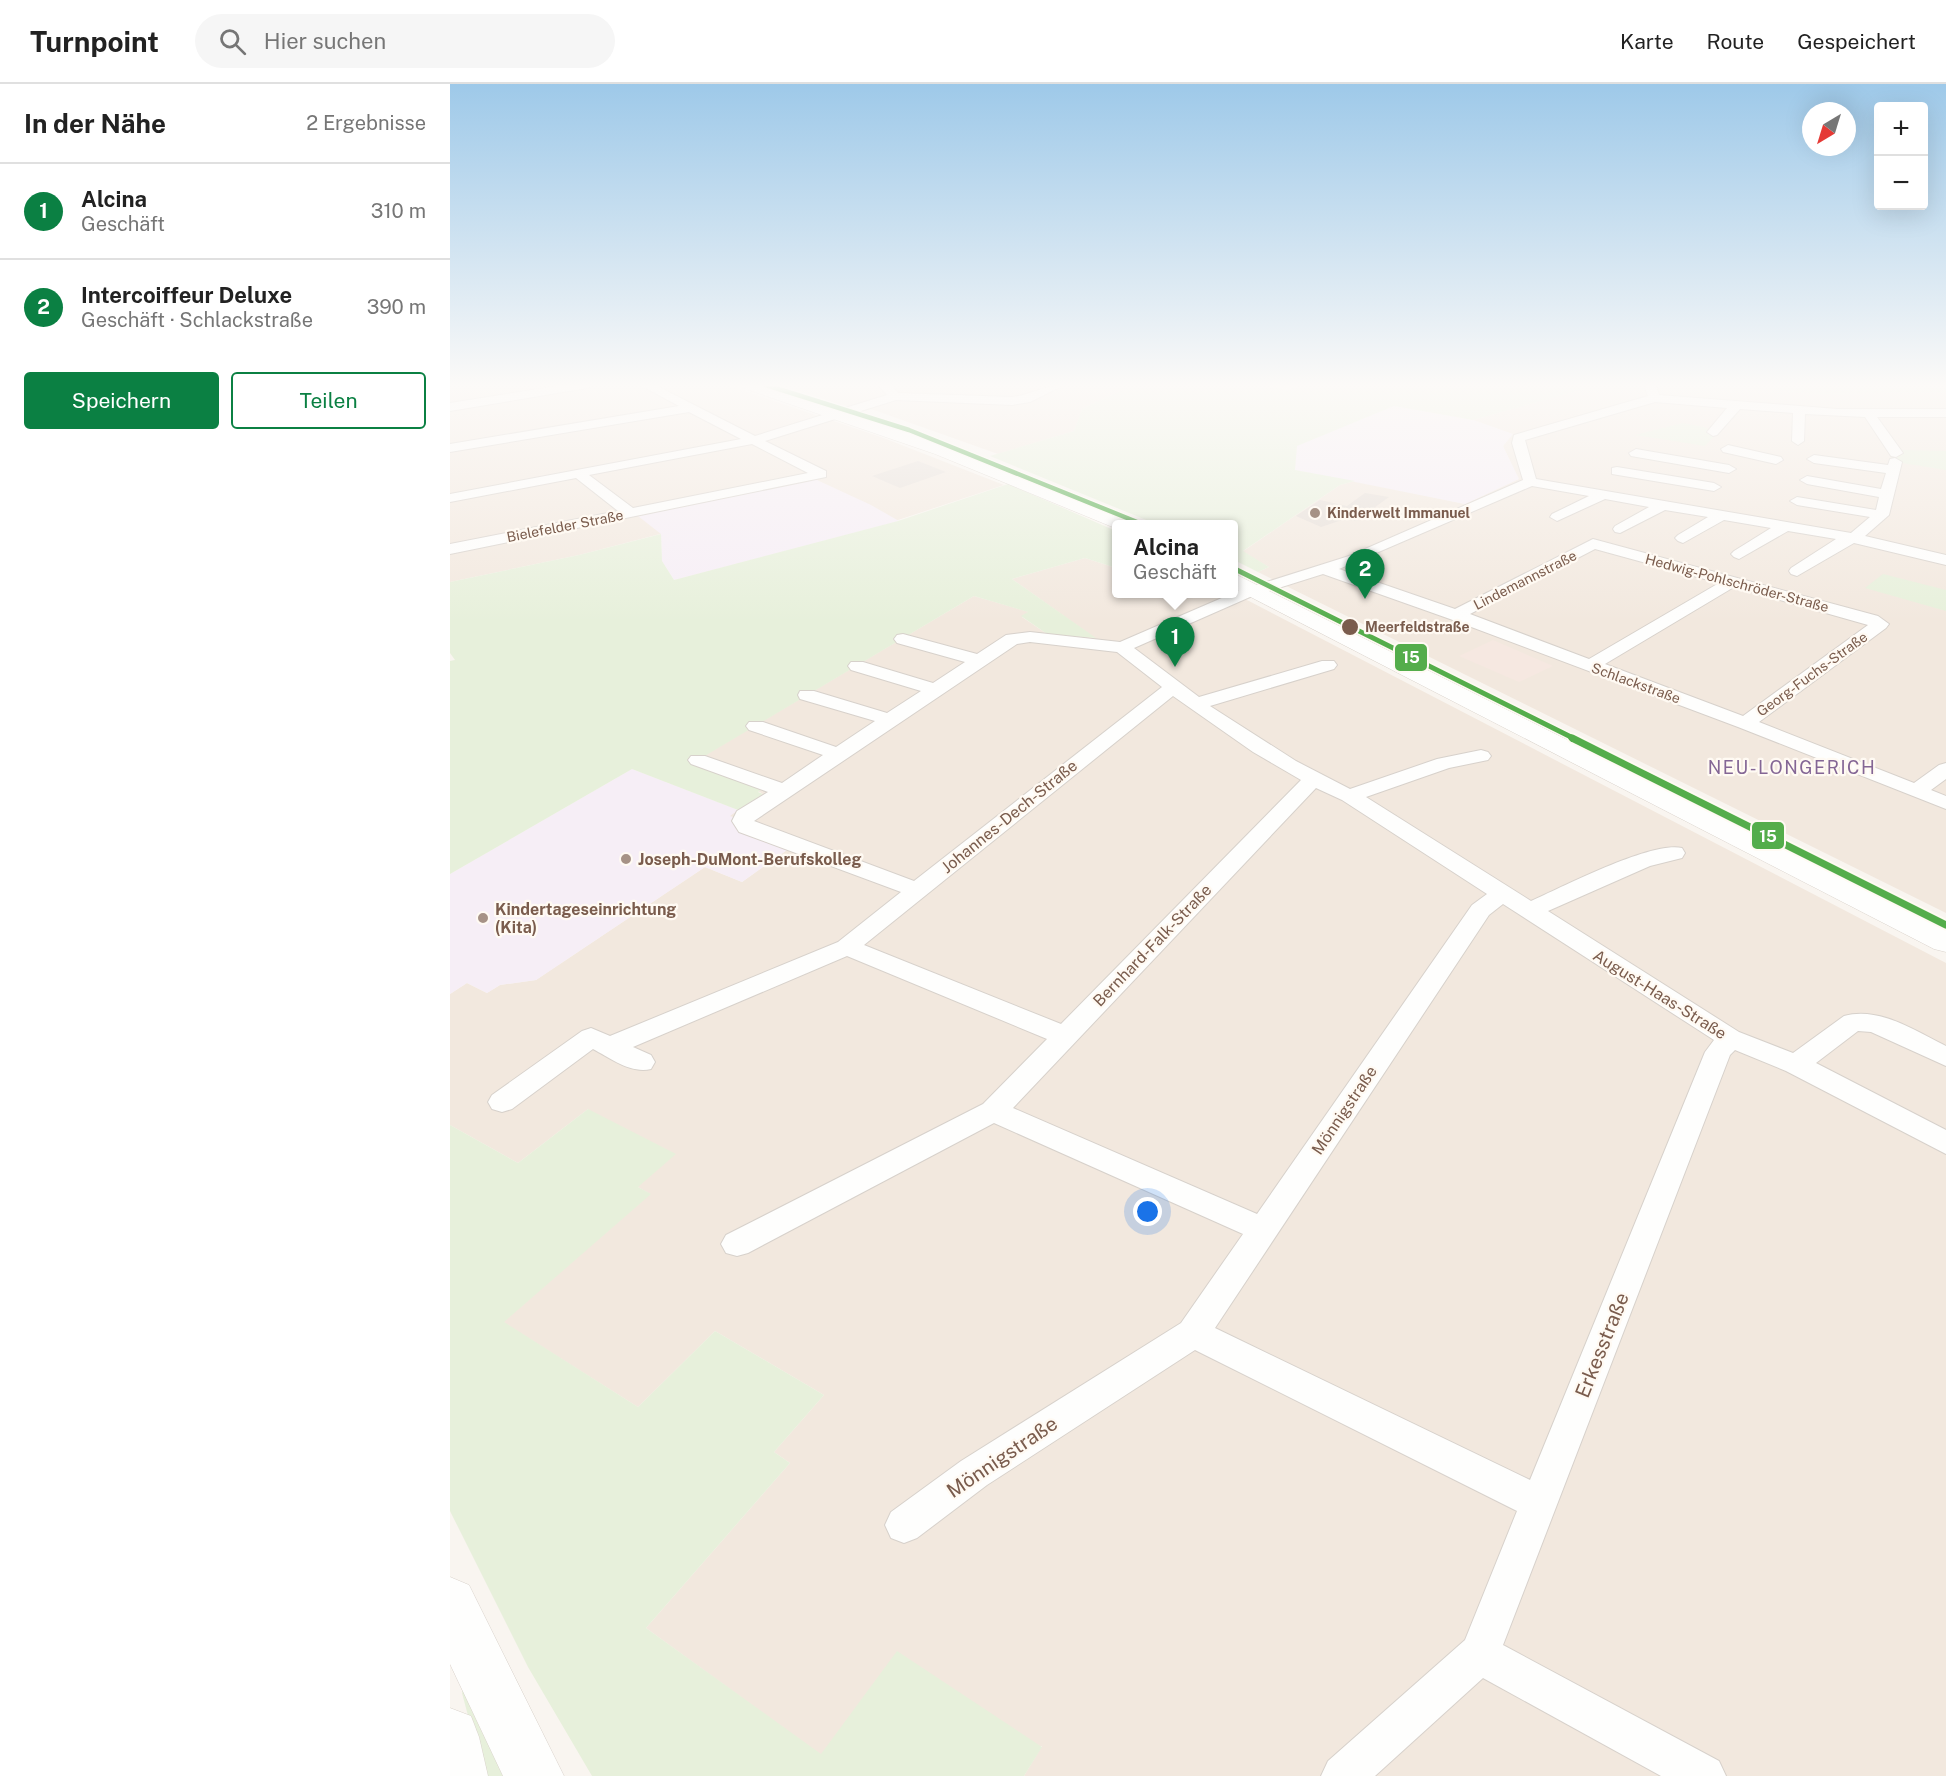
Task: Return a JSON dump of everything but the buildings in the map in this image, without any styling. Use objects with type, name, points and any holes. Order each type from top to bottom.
[{"type":"street","points":[[450,498],[635,464]]},
{"type":"street","name":"Bielefelder Straße","points":[[450,549],[821,474],[801,464]]},
{"type":"street","points":[[975,464],[1112,521]]},
{"type":"street","points":[[1524,464],[1530,482]]},
{"type":"street","points":[[1699,464],[1729,469]]},
{"type":"street","points":[[1697,509],[1734,464]]},
{"type":"street","points":[[1797,571],[1845,540],[1854,538],[1882,515],[1895,464]]},
{"type":"street","points":[[1617,471],[1714,487]]},
{"type":"street","points":[[580,475],[632,514]]},
{"type":"street","points":[[1807,480],[1887,494]]},
{"type":"street","points":[[1238,598],[1380,548],[1530,482],[1786,525],[1854,538],[1946,560]]},
{"type":"street","points":[[1557,517],[1605,494]]},
{"type":"street","points":[[1797,501],[1882,515]]},
{"type":"street","points":[[1620,529],[1664,504]]},
{"type":"street","points":[[1683,538],[1724,514]]},
{"type":"street","points":[[1739,554],[1786,525]]},
{"type":"street","name":"Hedwig-Pohlschröder-Straße","points":[[1593,544],[1880,624]]},
{"type":"street","name":"Lindemannstraße","points":[[1456,615],[1593,544]]},
{"type":"street","name":"Schlackstraße","points":[[1324,568],[1745,723],[1946,803]]},
{"type":"street","points":[[1238,581],[1946,942]]},
{"type":"street","points":[[1589,666],[1732,582]]},
{"type":"street","points":[[917,890],[747,826],[743,821],[750,811],[937,690],[1011,639],[1021,637],[1122,647],[1237,598]]},
{"type":"street","name":"Georg-Fuchs-Straße","points":[[1745,723],[1880,624]]},
{"type":"street","points":[[903,639],[981,661]]},
{"type":"street","name":"August-Haas-Straße","points":[[1122,647],[1195,704],[1313,780],[1349,796],[1532,910],[1730,1038],[1796,1064],[1946,1143]]},
{"type":"street","points":[[1195,704],[1328,665]]},
{"type":"street","points":[[857,666],[937,690]]},
{"type":"street","name":"Johannes-Dech-Straße","points":[[610,1046],[846,947],[1154,700],[1173,688]]},
{"type":"street","points":[[807,695],[890,720]]},
{"type":"street","points":[[756,726],[838,754]]},
{"type":"street","points":[[1349,796],[1444,763],[1481,756]]},
{"type":"street","points":[[698,760],[783,790]]},
{"type":"street","points":[[1917,790],[1946,768]]},
{"type":"street","name":"Bernhard-Falk-Straße","points":[[737,1244],[993,1111],[1313,780]]},
{"type":"street","points":[[1532,910],[1642,861],[1674,854]]},
{"type":"street","name":"Mönnigstraße","points":[[904,1525],[974,1473],[1193,1333],[1480,910],[1503,894]]},
{"type":"street","points":[[846,947],[1065,1036]]},
{"type":"street","points":[[1796,1064],[1853,1022],[1875,1023],[1946,1057]]},
{"type":"street","points":[[502,1102],[591,1037],[641,1062]]},
{"type":"street","name":"Erkesstraße","points":[[1343,1776],[1479,1654],[1718,1052],[1730,1038]]},
{"type":"street","points":[[993,1111],[1263,1230]]},
{"type":"street","points":[[1193,1333],[1539,1503]]},
{"type":"street","points":[[450,1604],[534,1776]]},
{"type":"street","points":[[1479,1654],[1704,1776]]},
{"type":"street","points":[[450,1737],[458,1776]]},
{"type":"shaded area","points":[[450,464],[950,464],[1004,485],[898,520],[660,534],[579,555],[450,582]]},
{"type":"shaded area","points":[[1295,464],[1512,464],[1519,479],[1465,504],[1295,470]]},
{"type":"shaded area","points":[[1511,464],[1946,464],[1946,913],[1258,572],[1269,567],[1242,552],[1340,485],[1355,481],[1465,504],[1518,479]]},
{"type":"shaded area","points":[[806,480],[817,480],[899,521],[674,580],[662,561],[661,534],[638,516]]},
{"type":"shaded area","points":[[1085,558],[1112,567],[1112,598],[1238,596],[1946,963],[1946,1776],[1024,1776],[1042,1746],[821,1755],[646,1628],[790,1463],[774,1452],[824,1395],[715,1331],[638,1407],[503,1322],[650,1194],[638,1187],[588,1109],[518,1163],[450,1125],[450,994],[467,983],[487,993],[500,985],[536,980],[705,867],[742,882],[787,850],[741,832],[729,816],[763,794],[702,757],[974,596],[1029,612],[1022,617],[1047,634],[1095,638],[1012,579]]},
{"type":"shaded area","points":[[1493,640],[1553,666],[1519,682],[1459,656]]},
{"type":"shaded area","name":"Joseph-DuMont-Berufskolleg","points":[[632,769],[738,810],[730,816],[736,818],[742,833],[787,850],[742,882],[705,867],[536,980],[500,985],[487,993],[467,983],[450,994],[450,874]]},
{"type":"green space","points":[[1009,464],[1296,464],[1295,470],[1355,481],[1340,485],[1243,551],[1269,567],[1258,572],[1238,562],[1238,520],[1146,520]]},
{"type":"green space","points":[[1908,464],[1946,464],[1946,470]]},
{"type":"green space","points":[[1008,484],[1112,529],[1112,567],[1085,558],[1012,579],[1096,638],[1047,634],[1021,616],[1028,612],[974,596],[693,763],[761,790],[758,792],[763,794],[738,810],[632,769],[450,874],[450,661],[455,660],[450,653],[450,582],[579,555],[661,534],[662,561],[674,580],[898,521]]},
{"type":"green space","points":[[1883,574],[1946,590],[1946,611],[1865,588]]},
{"type":"green space","points":[[588,1109],[676,1154],[638,1187],[651,1194],[504,1322],[638,1407],[715,1331],[824,1395],[774,1452],[790,1463],[646,1628],[821,1754],[897,1651],[1042,1747],[1024,1776],[592,1776],[528,1667],[450,1511],[450,1125],[518,1163]]},
{"type":"green space","points":[[463,1688],[514,1776],[484,1776],[462,1693]]},
{"type":"transit line","name":"15","points":[[993,464],[1132,520]]},
{"type":"transit line","name":"15","points":[[1238,571],[1946,925]]},
{"type":"place","name":"Kinderwelt Immanuel","points":[[1315,513]]},
{"type":"place","name":"Intercoiffeur Deluxe","points":[[1365,599]]},
{"type":"place","name":"Meerfeldstraße","points":[[1350,627]]},
{"type":"place","name":"Alcina","points":[[1175,667]]},
{"type":"place","name":"Joseph-DuMont-Berufskolleg","points":[[626,859]]},
{"type":"place","name":"Kindertageseinrichtung (Kita)","points":[[483,918]]},
{"type":"district","name":"NEU-LONGERICH","points":[[1792,768]]}]
